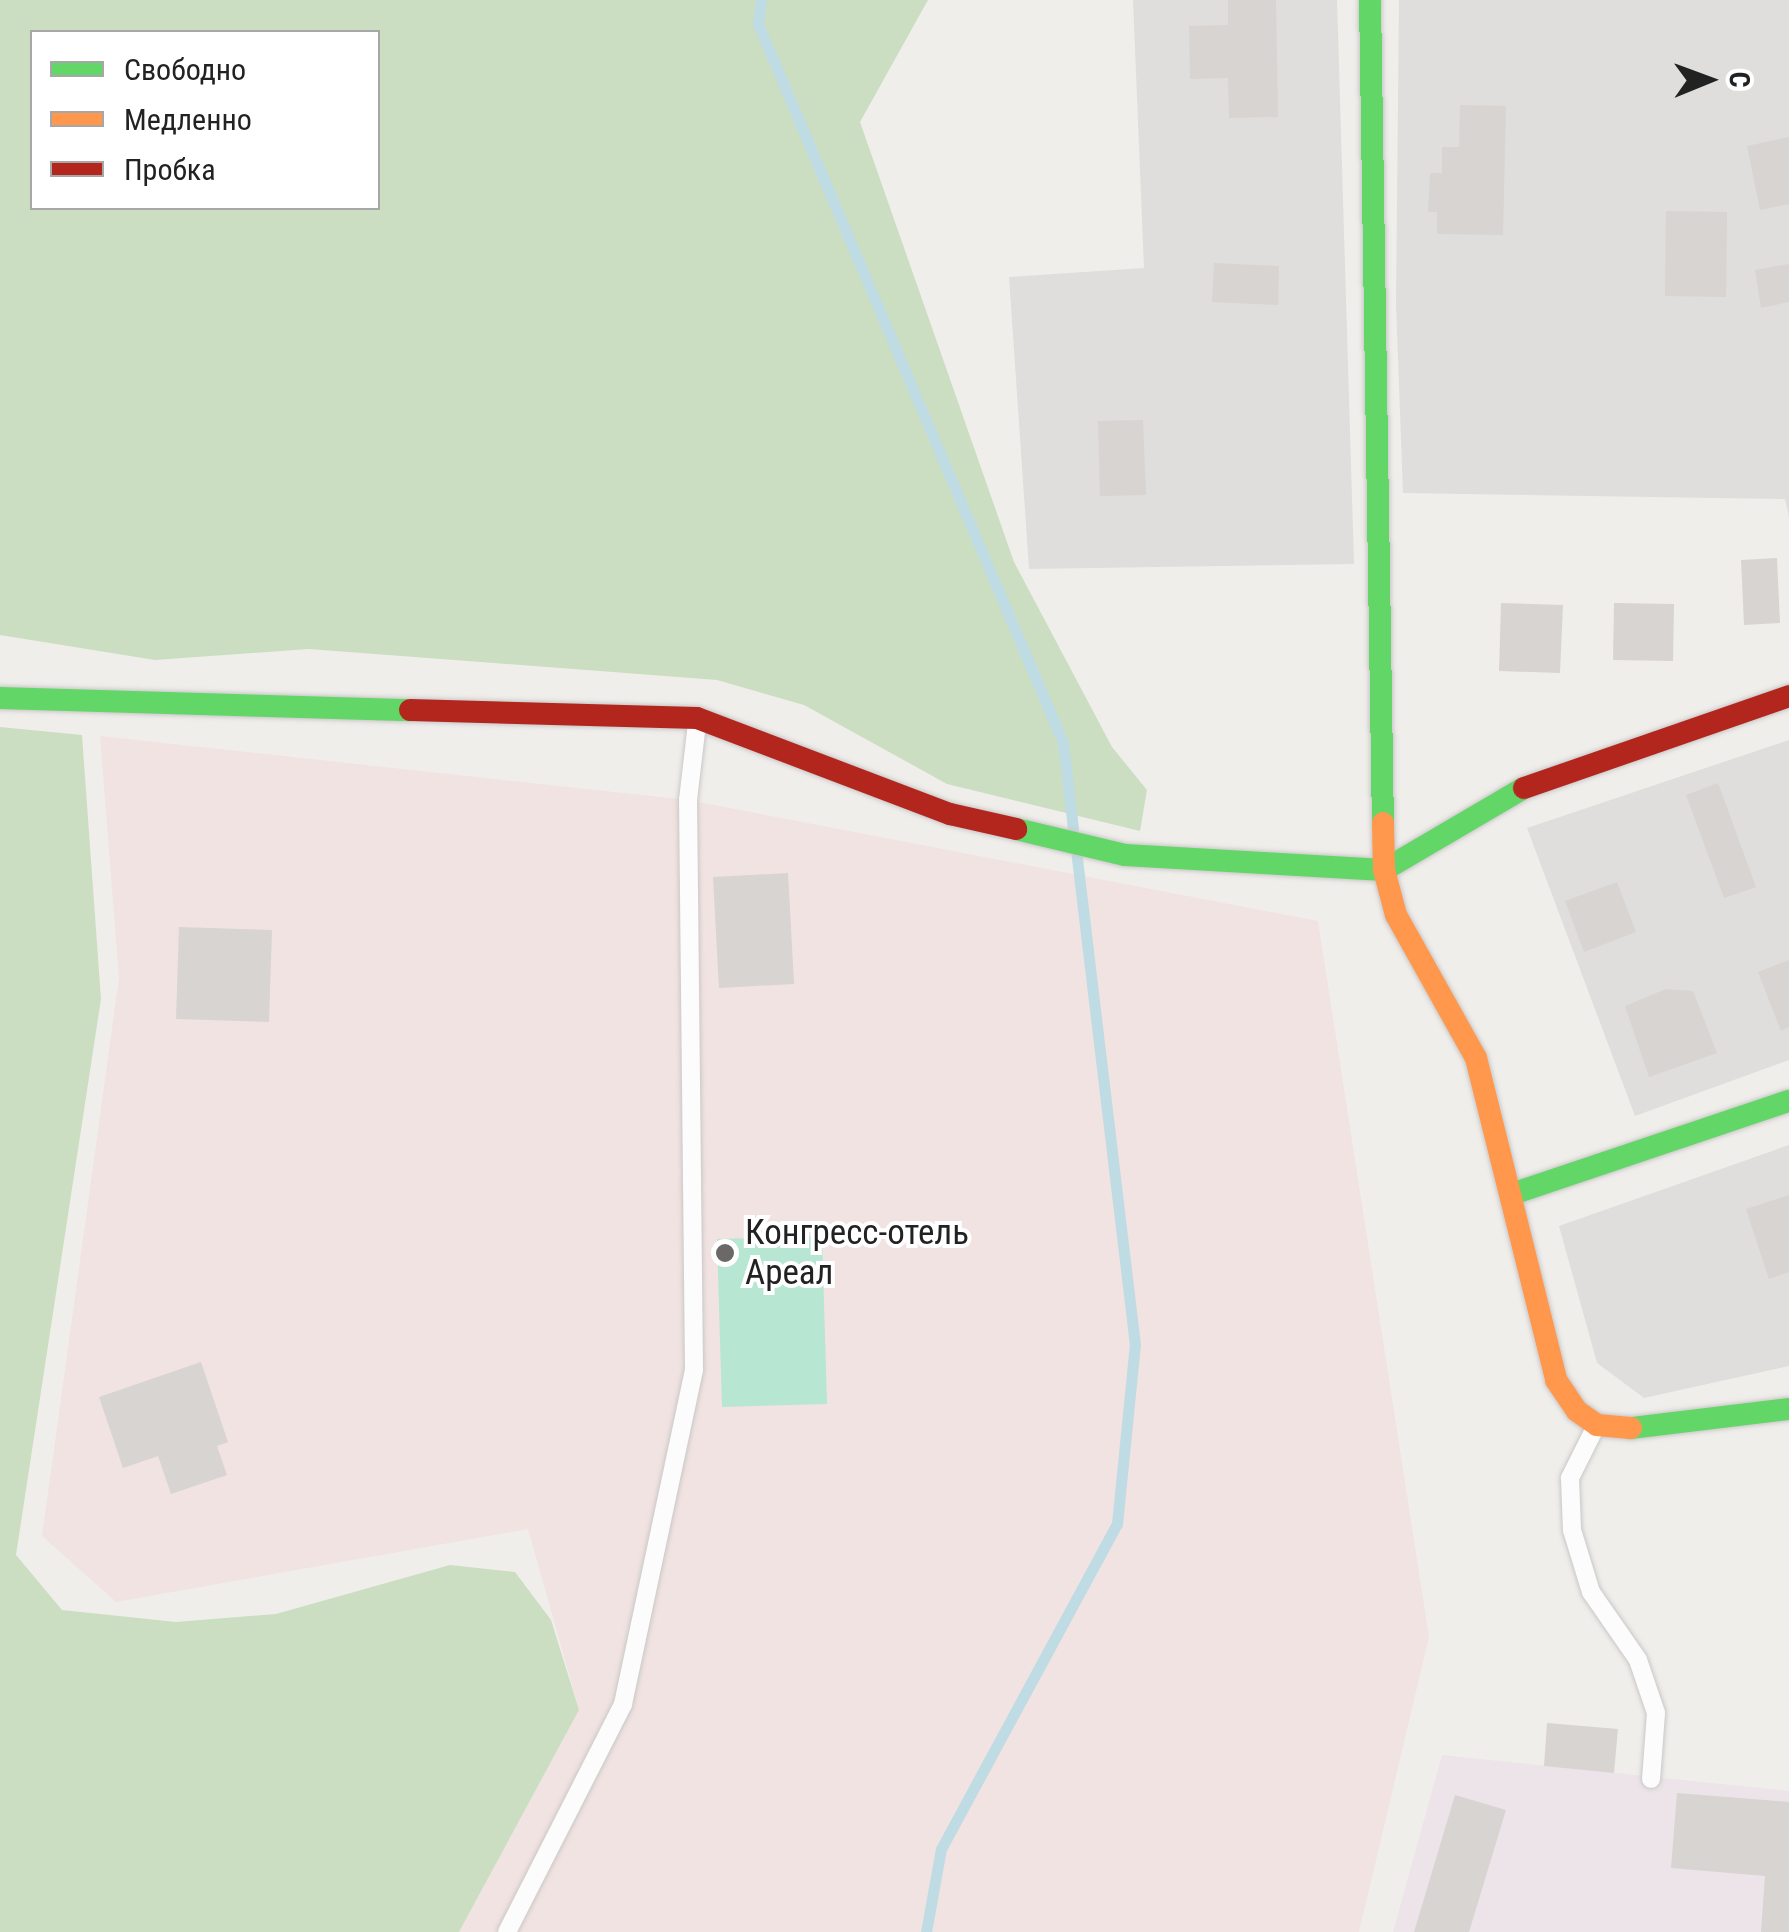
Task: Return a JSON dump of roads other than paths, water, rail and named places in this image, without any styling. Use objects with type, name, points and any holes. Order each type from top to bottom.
[{"type":"street","points":[[1370,0],[1384,870],[1396,915],[1476,1058],[1556,1380],[1577,1412],[1597,1424],[1635,1428],[1789,1409]]},
{"type":"street","points":[[0,698],[697,718],[950,814],[1124,855],[1384,870],[1517,791],[1789,696]]},
{"type":"street","points":[[1512,1194],[1789,1101]]},
{"type":"lane","points":[[507,1932],[623,1704],[694,1370],[688,800],[697,718]]},
{"type":"lane","points":[[1597,1424],[1570,1478],[1572,1530],[1590,1592],[1638,1660],[1656,1713],[1652,1779]]},
{"type":"waterway","points":[[761,0],[758,24],[1063,743],[1073,828]]},
{"type":"waterway","points":[[926,1932],[941,1849],[1117,1524],[1135,1345],[1077,856]]},
{"type":"place","name":"Конгресс-отель Ареал","points":[[725,1253]]}]
